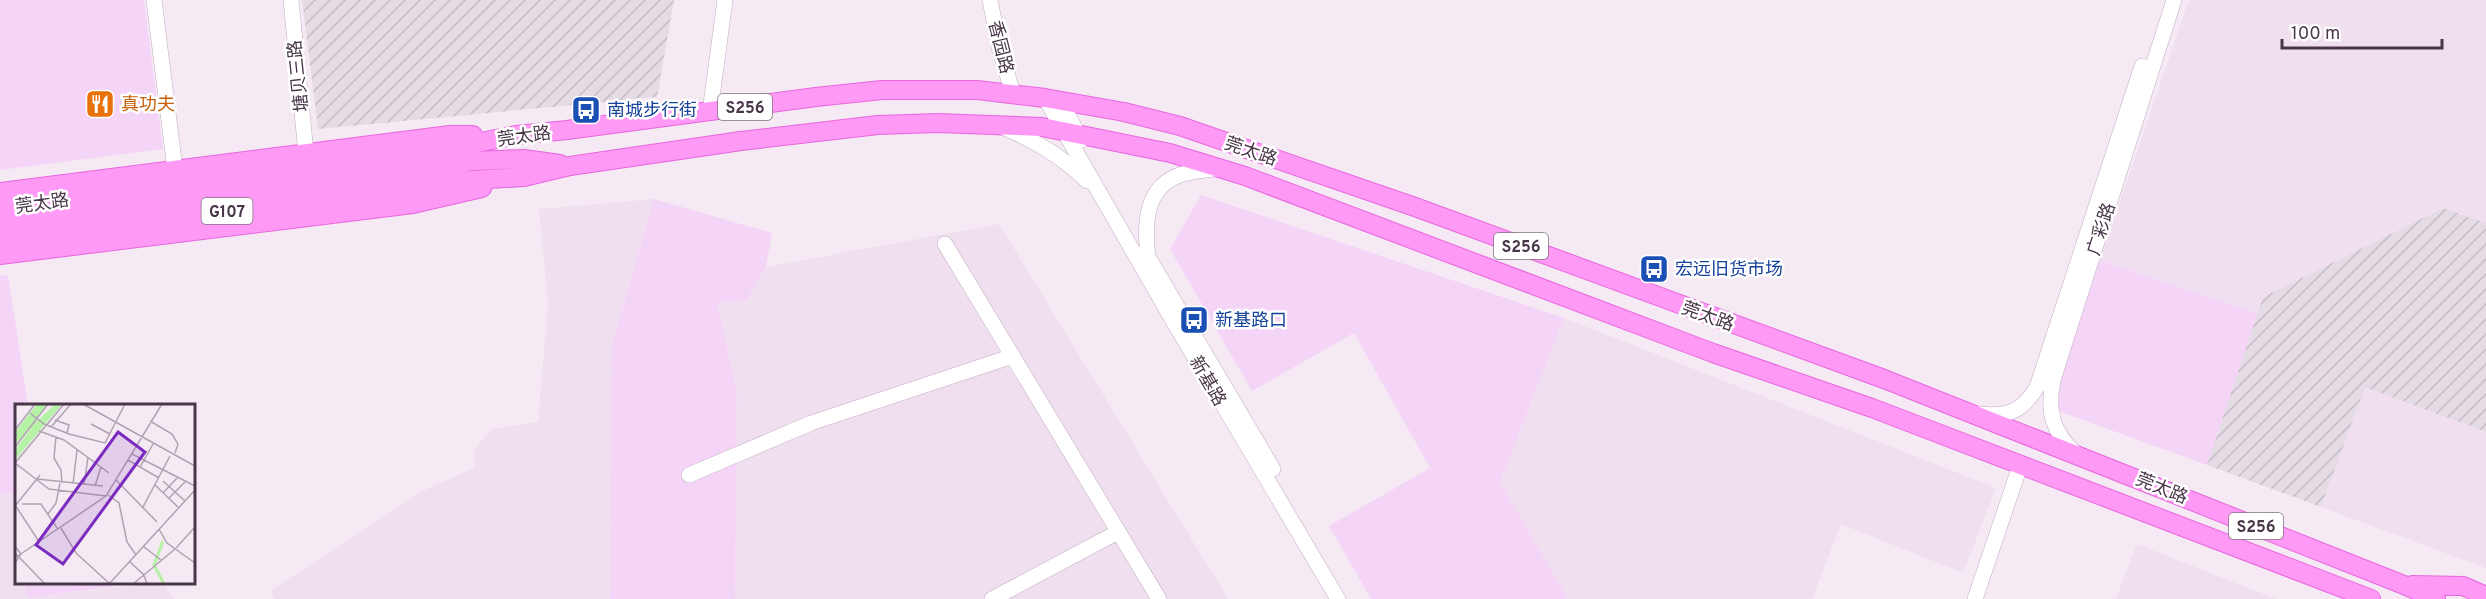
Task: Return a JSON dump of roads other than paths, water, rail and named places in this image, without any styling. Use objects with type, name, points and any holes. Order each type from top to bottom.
[{"type":"main road","name":"莞太路","points":[[0,208],[447,149],[516,135],[710,112],[816,96],[882,90],[977,90],[1053,99],[1124,112],[1180,126],[1415,207],[1975,414],[2436,599]]},
{"type":"main road","name":"莞太路","points":[[0,241],[455,181],[524,177],[570,166],[718,144],[878,125],[938,123],[1042,127],[1170,153],[1220,168],[1412,238],[1713,353],[1872,408],[2371,599]]},
{"type":"main road","points":[[473,161],[521,148],[567,130]]},
{"type":"main road","points":[[0,192],[450,135],[516,135]]},
{"type":"main road","points":[[0,224],[473,161],[524,159],[570,166]]},
{"type":"main road","points":[[0,255],[413,204],[524,177]]},
{"type":"main road","points":[[2404,585],[2463,586],[2486,596]]},
{"type":"street","points":[[153,0],[175,169]]},
{"type":"street","name":"塘贝三路","points":[[291,0],[306,153]]},
{"type":"street","points":[[710,112],[725,0]]},
{"type":"street","name":"香园路","points":[[990,0],[1000,51],[1013,93]]},
{"type":"street","name":"广彩路","points":[[1975,414],[1994,416],[2009,414],[2025,403],[2037,387],[2163,0]]},
{"type":"street","name":"广彩路","points":[[2076,454],[2058,434],[2052,417],[2049,400],[2053,380],[2174,0]]},
{"type":"street","name":"新基路","points":[[1053,99],[1101,196],[1338,599]]},
{"type":"street","points":[[998,125],[1026,137],[1067,162],[1101,196]]},
{"type":"street","name":"新基路","points":[[1071,133],[1148,257],[1349,599]]},
{"type":"street","points":[[1148,257],[1146,220],[1155,193],[1167,181],[1184,174],[1220,168]]},
{"type":"street","points":[[945,244],[1159,599]]},
{"type":"street","points":[[689,474],[811,423],[1013,356]]},
{"type":"street","points":[[1975,599],[2020,466]]},
{"type":"street","points":[[992,599],[1118,532]]},
{"type":"place","name":"真功夫","points":[[100,104]]},
{"type":"place","name":"南城步行街","points":[[586,110]]},
{"type":"place","name":"宏远旧货市场","points":[[1654,269]]},
{"type":"place","name":"新基路口","points":[[1194,320]]}]
